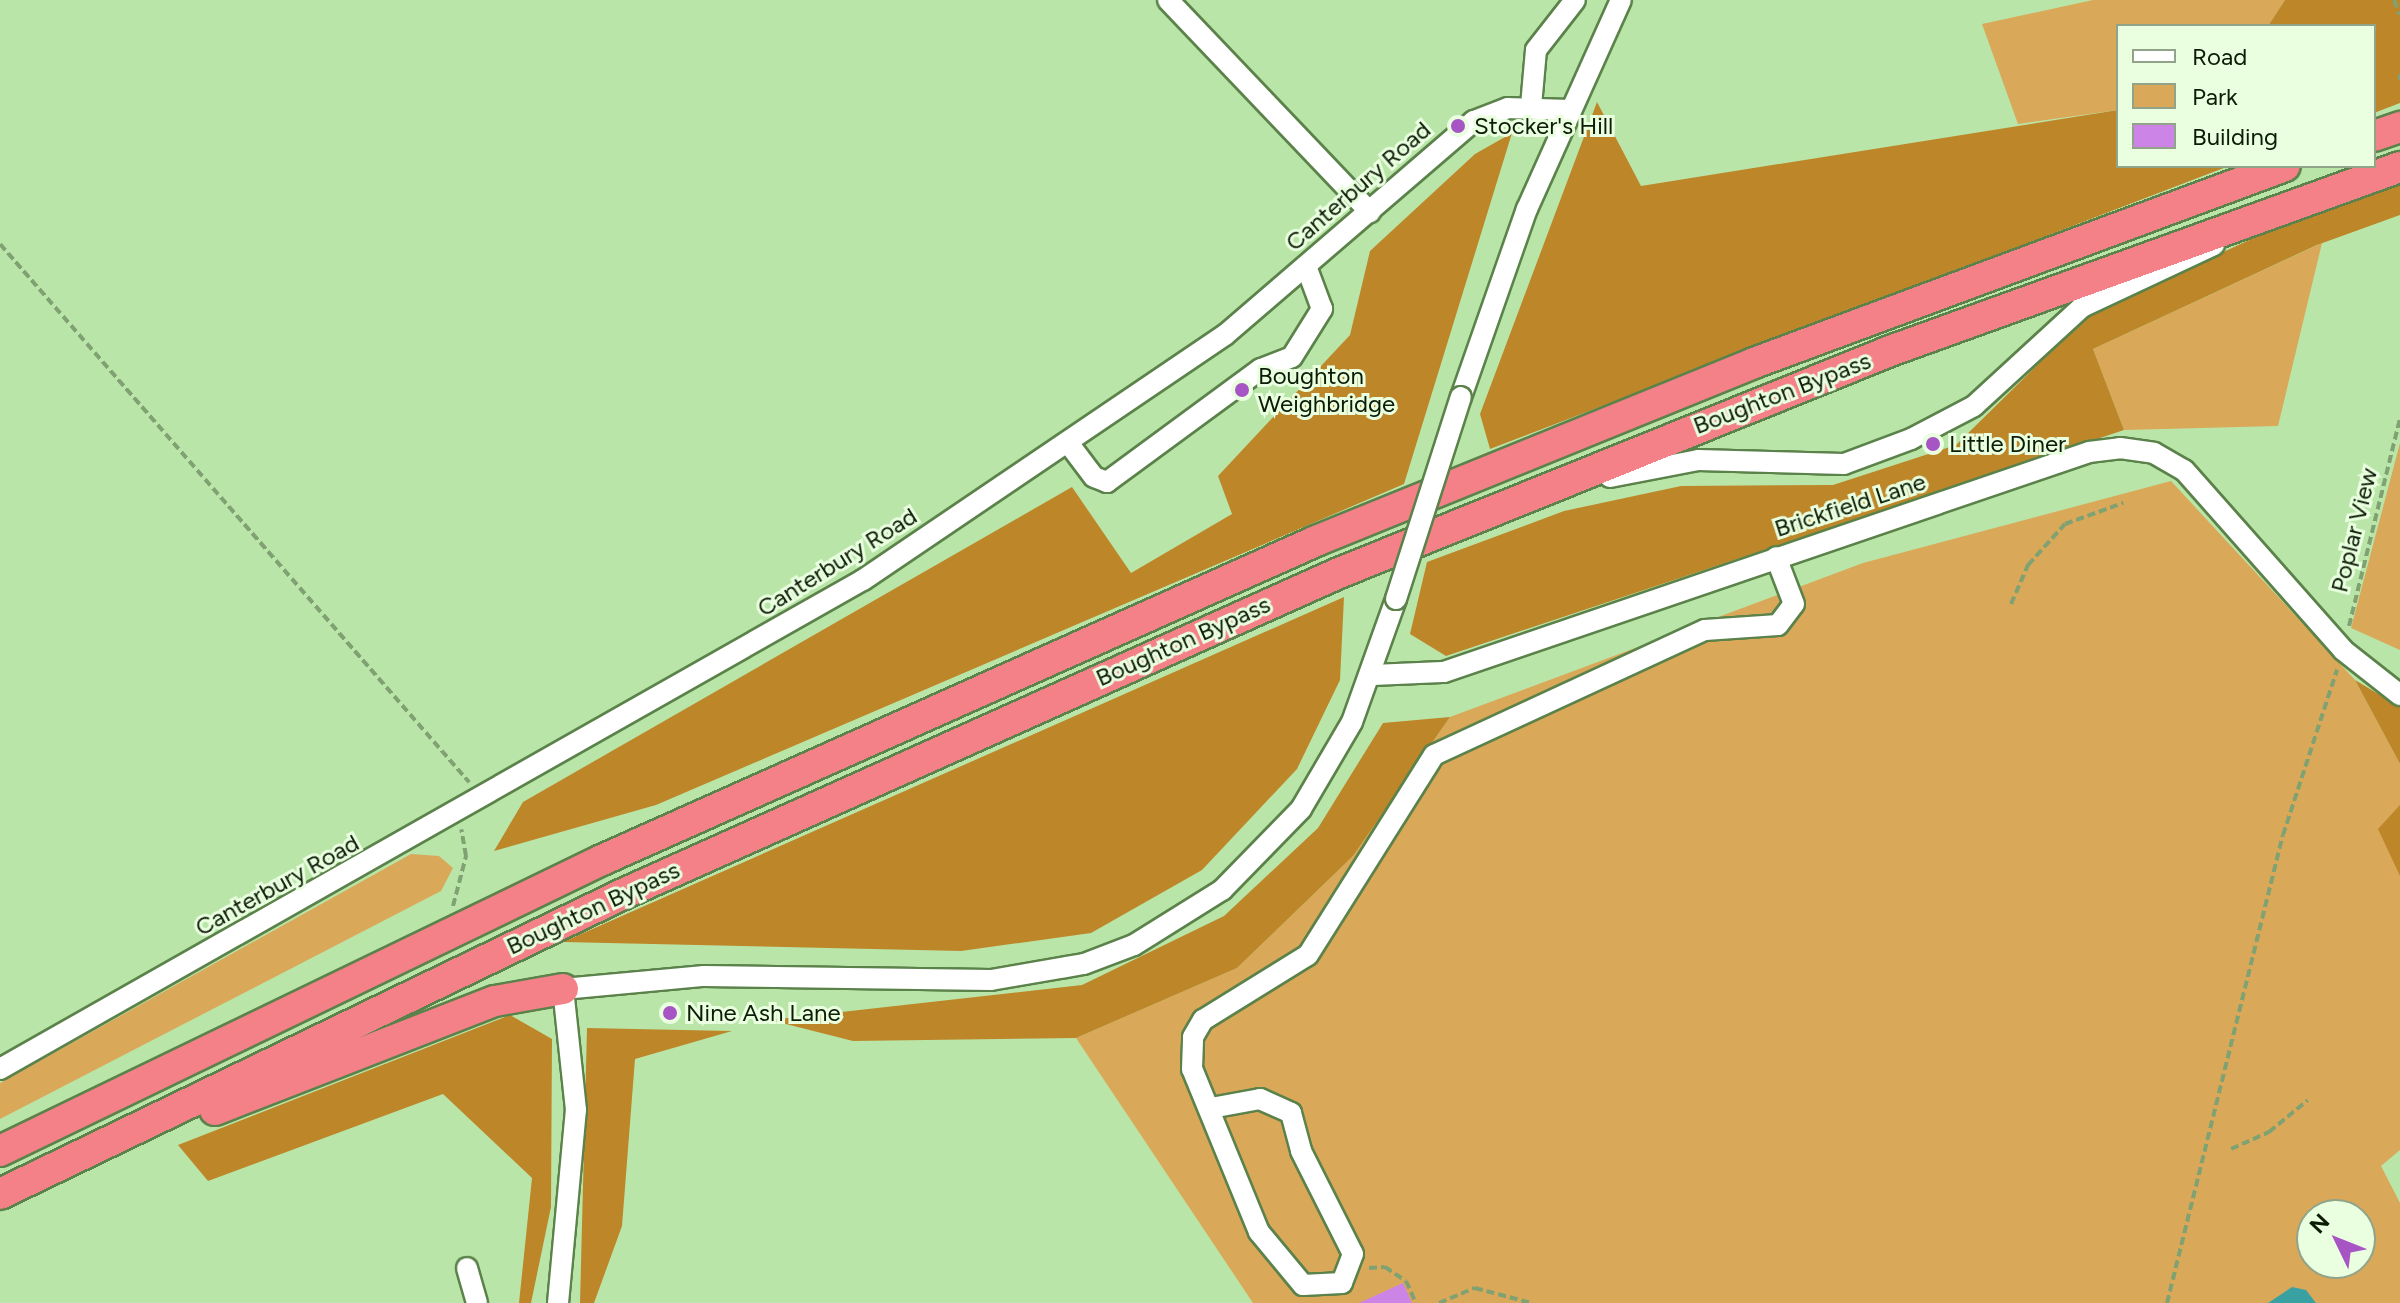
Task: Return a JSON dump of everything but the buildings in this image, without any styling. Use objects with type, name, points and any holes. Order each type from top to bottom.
[{"type":"highway","points":[[2376,135],[2400,127]]},
{"type":"highway","name":"Boughton Bypass","points":[[0,1194],[792,816],[1492,510],[1875,357],[2400,167]]},
{"type":"highway","name":"Boughton Bypass","points":[[0,1151],[602,860],[1316,541],[1754,363],[2280,168]]},
{"type":"highway","points":[[51,1168],[481,1006],[563,989]]},
{"type":"street","points":[[1168,0],[1370,212]]},
{"type":"street","points":[[558,1303],[576,1110],[563,989],[704,976],[991,980],[1084,964],[1134,945],[1222,890],[1281,833],[1339,749],[1371,675],[1461,397],[1568,110],[1621,0]]},
{"type":"street","points":[[1531,106],[1536,50],[1571,1]]},
{"type":"street","name":"Canterbury Road","points":[[0,1069],[458,814],[863,580],[1069,444],[1225,335],[1474,121],[1531,106],[1568,110]]},
{"type":"street","points":[[1492,510],[1672,463],[1814,467],[1911,439],[1974,406],[2082,307],[2185,262],[2273,211]]},
{"type":"street","points":[[1069,444],[1094,477],[1107,482],[1261,369],[1292,357],[1322,309],[1306,266]]},
{"type":"street","name":"Brickfield Lane","points":[[1371,675],[1444,672],[2089,452],[2136,449],[2184,470],[2343,650],[2400,695]]},
{"type":"street","points":[[1211,1108],[1260,1099],[1291,1113],[1301,1151],[1347,1238],[1351,1268],[1342,1283],[1323,1289],[1303,1285],[1284,1266],[1259,1232],[1211,1108],[1192,1069],[1193,1037],[1203,1020],[1308,955],[1426,763],[1462,737],[1705,630],[1778,625],[1794,604],[1776,557]]},
{"type":"street","points":[[467,1268],[477,1303]]},
{"type":"path","points":[[2394,0],[2400,15]]},
{"type":"path","points":[[0,244],[469,782],[458,814],[466,856],[453,906]]},
{"type":"path","name":"Poplar View","points":[[2167,1303],[2283,835],[2343,650],[2400,419]]},
{"type":"path","points":[[2011,604],[2028,565],[2065,524],[2123,503]]},
{"type":"path","points":[[2231,1149],[2269,1132],[2308,1100]]},
{"type":"path","points":[[1351,1268],[1385,1267],[1406,1281],[1416,1303]]},
{"type":"path","points":[[1439,1303],[1475,1288],[1531,1303]]},
{"type":"green space","points":[[2093,0],[2285,0],[2269,24],[2116,24],[2116,110],[2018,124],[1982,24]]},
{"type":"green space","points":[[2322,243],[2278,426],[2124,430],[2093,349]]},
{"type":"green space","points":[[2400,443],[2400,650],[2351,628]]},
{"type":"green space","points":[[2171,481],[2355,680],[2400,764],[2400,1150],[2381,1166],[2400,1203],[2400,1303],[1253,1303],[1076,1038],[1237,968],[1353,856],[1450,717],[1863,563]]},
{"type":"green space","points":[[411,854],[439,856],[453,868],[441,891],[0,1119],[0,1083]]},
{"type":"shaded area","points":[[2285,0],[2400,0],[2400,103],[2376,112],[2376,24],[2269,24]]},
{"type":"shaded area","points":[[1597,102],[1641,186],[2116,110],[2116,168],[2224,168],[1490,449],[1480,414]]},
{"type":"shaded area","points":[[1512,133],[1404,484],[656,805],[494,851],[523,802],[1072,487],[1131,573],[1232,514],[1218,476],[1350,335],[1370,251],[1475,154]]},
{"type":"shaded area","points":[[2400,183],[2400,215],[2317,245],[2093,349],[2124,430],[1446,656],[1410,634],[1427,562],[1564,511],[1681,486],[1833,485],[1956,445],[2088,315],[2275,228]]},
{"type":"shaded area","points":[[1344,597],[1340,680],[1297,769],[1202,870],[1091,933],[961,951],[563,942]]},
{"type":"shaded area","points":[[2355,680],[2400,707],[2400,764]]},
{"type":"shaded area","points":[[1450,717],[1353,856],[1237,968],[1076,1038],[853,1041],[770,1020],[1082,985],[1224,916],[1318,828],[1383,723]]},
{"type":"shaded area","points":[[2400,805],[2400,876],[2378,829]]},
{"type":"shaded area","points":[[510,1015],[552,1039],[551,1207],[531,1303],[519,1303],[532,1178],[443,1094],[208,1181],[178,1145]]},
{"type":"shaded area","points":[[587,1028],[732,1031],[635,1059],[622,1226],[594,1303],[580,1303]]},
{"type":"water","points":[[2292,1287],[2306,1290],[2316,1303],[2268,1303]]},
{"type":"place","name":"Stocker's Hill","points":[[1458,126]]},
{"type":"place","name":"Boughton Weighbridge","points":[[1242,390]]},
{"type":"place","name":"Little Diner","points":[[1933,444]]},
{"type":"place","name":"Nine Ash Lane","points":[[670,1013]]}]
